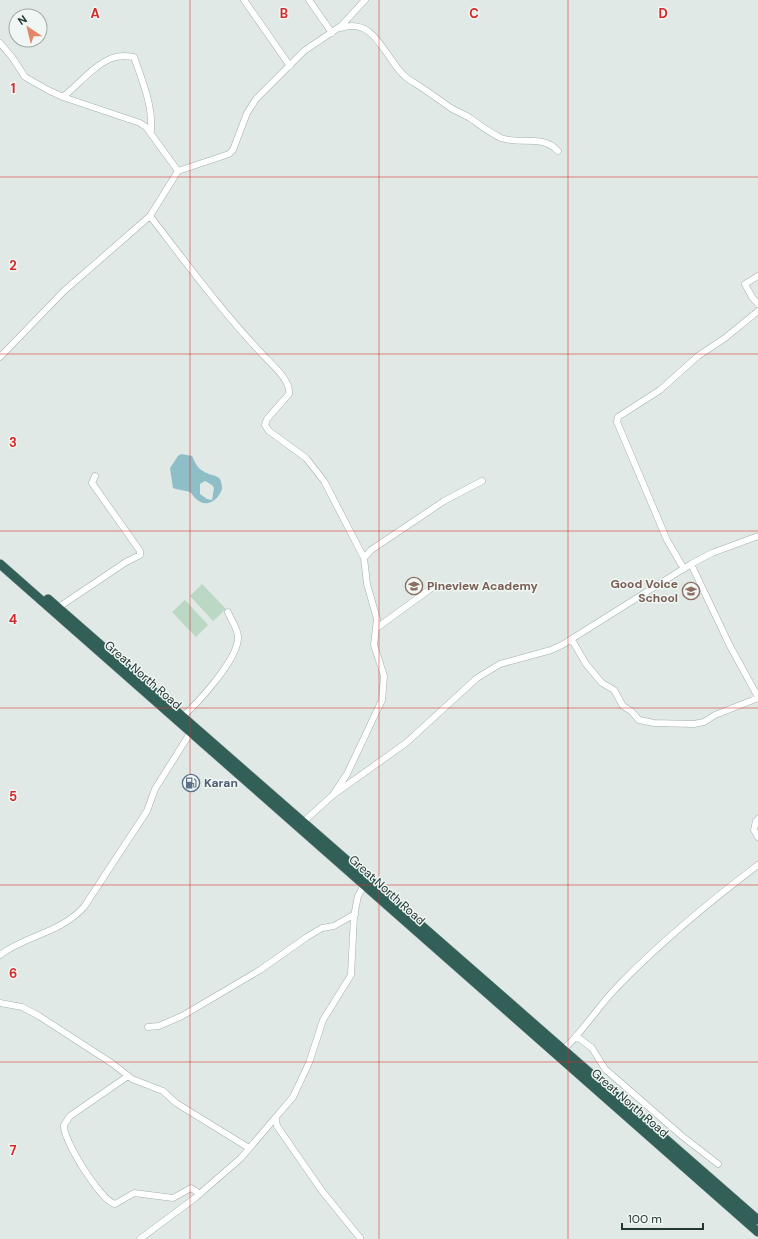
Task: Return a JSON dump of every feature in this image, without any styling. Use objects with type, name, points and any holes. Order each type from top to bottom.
[{"type":"highway","name":"Great North Road","points":[[0,557],[55,610]]},
{"type":"highway","name":"Great North Road","points":[[0,564],[55,610],[560,1052],[758,1220]]},
{"type":"highway","name":"Great North Road","points":[[560,1052],[758,1232]]},
{"type":"street","points":[[244,0],[290,66]]},
{"type":"street","points":[[309,0],[335,31]]},
{"type":"street","points":[[335,31],[365,0]]},
{"type":"street","points":[[0,357],[64,291],[150,216],[178,171],[229,154],[233,150],[253,104],[304,51],[335,31],[345,27],[356,26],[368,30],[405,78],[424,88],[452,108],[499,137],[512,140],[540,141],[554,146],[558,151]]},
{"type":"street","points":[[0,43],[25,76],[63,97],[140,123],[151,130],[178,171]]},
{"type":"street","points":[[63,97],[94,70],[112,58],[122,56],[134,57],[142,79],[152,119],[151,130]]},
{"type":"street","points":[[150,216],[229,318],[276,368],[289,386],[289,394],[268,419],[265,425],[269,431],[306,458],[324,481],[364,558],[367,584],[376,613],[378,627],[374,645],[383,671],[382,700],[347,774],[333,795]]},
{"type":"street","points":[[758,276],[745,284],[758,304]]},
{"type":"street","points":[[684,569],[668,540],[617,422],[618,417],[660,390],[698,356],[725,338],[758,310]]},
{"type":"street","points":[[55,610],[140,555],[140,551],[92,483],[95,476]]},
{"type":"street","points":[[364,558],[371,550],[444,500],[482,481]]},
{"type":"street","points":[[300,824],[333,795],[406,743],[477,678],[491,669],[511,660],[551,650],[572,640],[691,564],[712,553],[758,536]]},
{"type":"street","points":[[572,640],[586,664],[602,683],[614,690],[623,706],[631,711],[639,720],[654,723],[694,724],[704,722],[715,715],[758,697],[730,646],[691,564]]},
{"type":"street","points":[[378,627],[434,587]]},
{"type":"street","points":[[180,719],[220,676],[235,648],[238,635],[228,612]]},
{"type":"street","points":[[0,956],[11,947],[57,927],[78,914],[84,907],[148,811],[155,789],[192,730]]},
{"type":"street","points":[[758,819],[754,830],[758,837]]},
{"type":"street","points":[[560,1052],[576,1036],[617,986],[647,957],[682,925],[758,865]]},
{"type":"street","points":[[140,1239],[200,1194],[241,1158],[276,1119],[296,1092],[323,1020],[337,996],[350,980],[352,970],[355,914],[358,896],[365,882]]},
{"type":"street","points":[[148,1027],[159,1026],[182,1016],[260,970],[322,928],[334,926],[355,914]]},
{"type":"street","points":[[0,948],[11,947]]},
{"type":"street","points":[[0,1003],[15,1005],[30,1010],[113,1064],[128,1076],[163,1091],[176,1103],[249,1148]]},
{"type":"street","points":[[576,1036],[592,1048],[605,1068],[682,1136],[718,1164]]},
{"type":"street","points":[[128,1076],[70,1116],[64,1125],[65,1134],[89,1179],[107,1200],[115,1204],[134,1194],[169,1199],[176,1197],[191,1188],[200,1194]]},
{"type":"street","points":[[276,1119],[277,1126],[322,1191],[360,1238]]},
{"type":"green space","points":[[202,584],[226,609],[213,621],[190,596]]},
{"type":"green space","points":[[185,600],[208,625],[196,637],[172,612]]},
{"type":"water","points":[[181,454],[192,456],[196,465],[201,470],[219,478],[222,484],[222,489],[215,500],[203,503],[189,492],[173,488],[170,468]],"holes":[[[205,481],[214,488],[212,500],[207,499],[200,494],[200,484]]]},
{"type":"place","name":"Pineview Academy","points":[[414,586]]},
{"type":"place","name":"Good Voice School","points":[[691,591]]},
{"type":"place","name":"Karan","points":[[191,783]]}]
